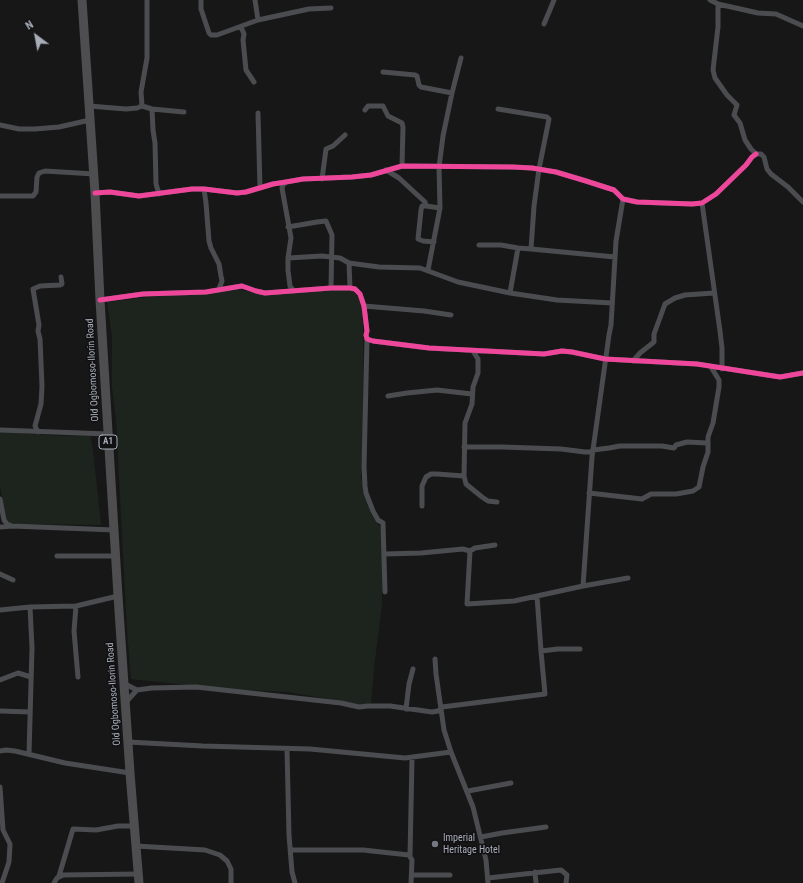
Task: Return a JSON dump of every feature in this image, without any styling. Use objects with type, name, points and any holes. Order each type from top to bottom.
[{"type":"highway","name":"Old Ogbomoso-Ilorin Road","points":[[82,0],[94,174],[118,596],[139,878]]},
{"type":"street","points":[[142,106],[142,92],[147,58],[147,0]]},
{"type":"street","points":[[201,0],[202,13],[211,35],[217,35],[258,20],[309,9],[331,8]]},
{"type":"street","points":[[255,0],[258,20]]},
{"type":"street","points":[[544,24],[554,0]]},
{"type":"street","points":[[710,0],[718,4],[758,13],[776,14],[803,26]]},
{"type":"street","points":[[718,4],[718,27],[713,70],[715,78],[727,95],[737,105],[734,115],[740,123],[751,149],[756,154],[761,154],[764,157],[767,169],[771,174],[788,187],[803,202]]},
{"type":"street","points":[[241,27],[244,34],[243,40],[246,70],[254,82]]},
{"type":"street","points":[[428,270],[440,208],[439,167],[443,136],[461,58]]},
{"type":"street","points":[[383,72],[415,74],[421,87],[452,93]]},
{"type":"street","points":[[89,106],[126,109],[142,106],[152,109],[184,112]]},
{"type":"street","points":[[365,110],[368,106],[383,106],[388,116],[402,123],[402,166]]},
{"type":"street","points":[[152,109],[156,184],[159,194]]},
{"type":"street","points":[[498,109],[547,116],[549,119],[539,169],[534,206],[531,249]]},
{"type":"street","points":[[258,113],[260,188]]},
{"type":"street","points":[[0,124],[19,129],[35,129],[59,127],[90,120]]},
{"type":"street","points":[[322,179],[326,149],[333,146],[344,135]]},
{"type":"street","points":[[95,193],[110,192],[135,196],[192,189],[204,189],[237,193],[286,182],[371,175],[402,166],[513,167],[556,172],[608,187],[614,190],[623,199],[637,202],[692,204],[702,203],[716,194],[746,166],[756,154]]},
{"type":"street","points":[[386,170],[399,178],[425,202],[426,206]]},
{"type":"street","points":[[0,196],[33,196],[36,192],[36,177],[39,173],[45,171],[94,174]]},
{"type":"street","points":[[286,182],[282,188],[291,238],[288,258],[289,281],[293,290]]},
{"type":"street","points":[[204,189],[209,241],[219,264],[222,281],[219,289]]},
{"type":"street","points":[[583,586],[593,450],[611,325],[615,257],[623,199]]},
{"type":"street","points":[[702,203],[722,348],[722,368]]},
{"type":"street","points":[[434,242],[418,239],[421,210],[422,206],[440,208]]},
{"type":"street","points":[[288,227],[326,221],[332,234],[331,288]]},
{"type":"street","points":[[479,245],[501,245],[518,248],[615,257]]},
{"type":"street","points":[[510,293],[518,248]]},
{"type":"street","points":[[288,258],[322,256],[340,258],[349,263],[379,267],[412,267],[428,270],[458,282],[510,293],[557,300],[612,303]]},
{"type":"street","points":[[349,263],[350,288]]},
{"type":"street","points":[[38,432],[35,426],[41,404],[42,386],[40,339],[38,331],[39,325],[33,289],[40,286],[60,285],[62,284],[61,277]]},
{"type":"street","points":[[100,300],[143,294],[206,292],[242,286],[265,293],[293,290],[350,288],[354,289],[360,294],[364,306],[367,339],[364,467],[365,486],[373,511],[378,520],[383,523],[385,592]]},
{"type":"street","points":[[633,361],[640,353],[654,342],[654,334],[665,304],[675,298],[685,295],[714,293]]},
{"type":"street","points":[[364,306],[424,311],[451,315]]},
{"type":"street","points":[[367,339],[429,348],[544,354],[562,351],[605,359],[697,364],[780,377],[803,373]]},
{"type":"street","points":[[473,350],[476,355],[478,365],[472,394],[472,404],[465,423],[464,476],[466,484],[482,497],[488,501],[497,502]]},
{"type":"street","points":[[589,493],[642,499],[654,493],[676,494],[696,490],[699,487],[708,452],[707,443],[713,423],[719,386],[719,380],[711,367]]},
{"type":"street","points":[[388,396],[407,392],[438,390],[472,394]]},
{"type":"street","points":[[0,430],[108,434]]},
{"type":"street","points":[[464,447],[561,449],[590,452],[593,450],[626,445],[662,446],[674,448],[676,445],[687,442],[707,443]]},
{"type":"street","points":[[422,506],[422,486],[426,477],[431,474],[464,476]]},
{"type":"street","points":[[0,499],[4,520],[7,524],[12,526]]},
{"type":"street","points":[[0,526],[114,530]]},
{"type":"street","points":[[385,554],[422,553],[462,549],[470,551],[475,548],[495,545]]},
{"type":"street","points":[[470,551],[467,604],[514,601],[628,578]]},
{"type":"street","points":[[57,556],[116,556]]},
{"type":"street","points":[[0,574],[13,580]]},
{"type":"street","points":[[0,610],[30,607],[76,606],[118,596]]},
{"type":"street","points":[[124,684],[137,690],[152,688],[196,687],[341,703],[358,707],[390,706],[432,712],[438,711],[442,707],[545,694],[537,596]]},
{"type":"street","points":[[76,606],[74,630],[78,677]]},
{"type":"street","points":[[29,754],[32,672],[30,607]]},
{"type":"street","points":[[541,651],[580,649]]},
{"type":"street","points":[[435,659],[444,730],[451,752],[474,807],[486,860],[488,880],[535,872],[561,870],[567,875],[566,883]]},
{"type":"street","points":[[406,708],[412,669]]},
{"type":"street","points":[[0,680],[18,673],[31,677]]},
{"type":"street","points":[[126,703],[137,690]]},
{"type":"street","points":[[0,711],[30,712]]},
{"type":"street","points":[[128,742],[310,749],[412,758],[451,752]]},
{"type":"street","points":[[287,749],[290,850],[292,872],[295,883]]},
{"type":"street","points":[[0,751],[6,750],[65,763],[130,773]]},
{"type":"street","points":[[411,883],[412,860],[410,856],[412,758]]},
{"type":"street","points":[[468,791],[510,783]]},
{"type":"street","points":[[0,788],[1,830],[10,844],[9,862],[2,883]]},
{"type":"street","points":[[54,883],[59,876],[72,829],[96,830],[118,826],[135,826]]},
{"type":"street","points":[[481,837],[502,832],[546,827]]},
{"type":"street","points":[[136,846],[205,850],[220,855],[227,861],[231,869],[231,883]]},
{"type":"street","points":[[290,850],[363,850],[405,854],[410,856]]},
{"type":"street","points":[[535,872],[536,883]]},
{"type":"street","points":[[59,876],[99,873],[139,878]]},
{"type":"street","points":[[412,875],[450,874]]},
{"type":"shaded area","points":[[240,290],[263,294],[329,290],[352,291],[357,295],[362,304],[364,407],[361,477],[371,514],[382,530],[382,604],[371,703],[361,705],[289,692],[224,689],[131,679],[116,419],[112,387],[112,336],[107,302],[168,295]]},
{"type":"shaded area","points":[[0,432],[61,436],[90,435],[101,525],[10,523],[5,518],[0,485]]},
{"type":"cycle path","points":[[95,193],[110,192],[139,196],[192,189],[237,193],[246,192],[273,184],[303,179],[371,175],[402,166],[513,167],[532,168],[556,172],[614,190],[623,199],[637,202],[692,204],[702,203],[716,194],[756,154]]},
{"type":"cycle path","points":[[100,300],[143,294],[206,292],[242,286],[265,293],[350,288],[355,289],[360,294],[364,306],[367,339],[373,341],[429,348],[544,354],[562,351],[605,359],[697,364],[780,377],[803,373]]},
{"type":"place","name":"Imperial Heritage Hotel","points":[[435,844]]}]
